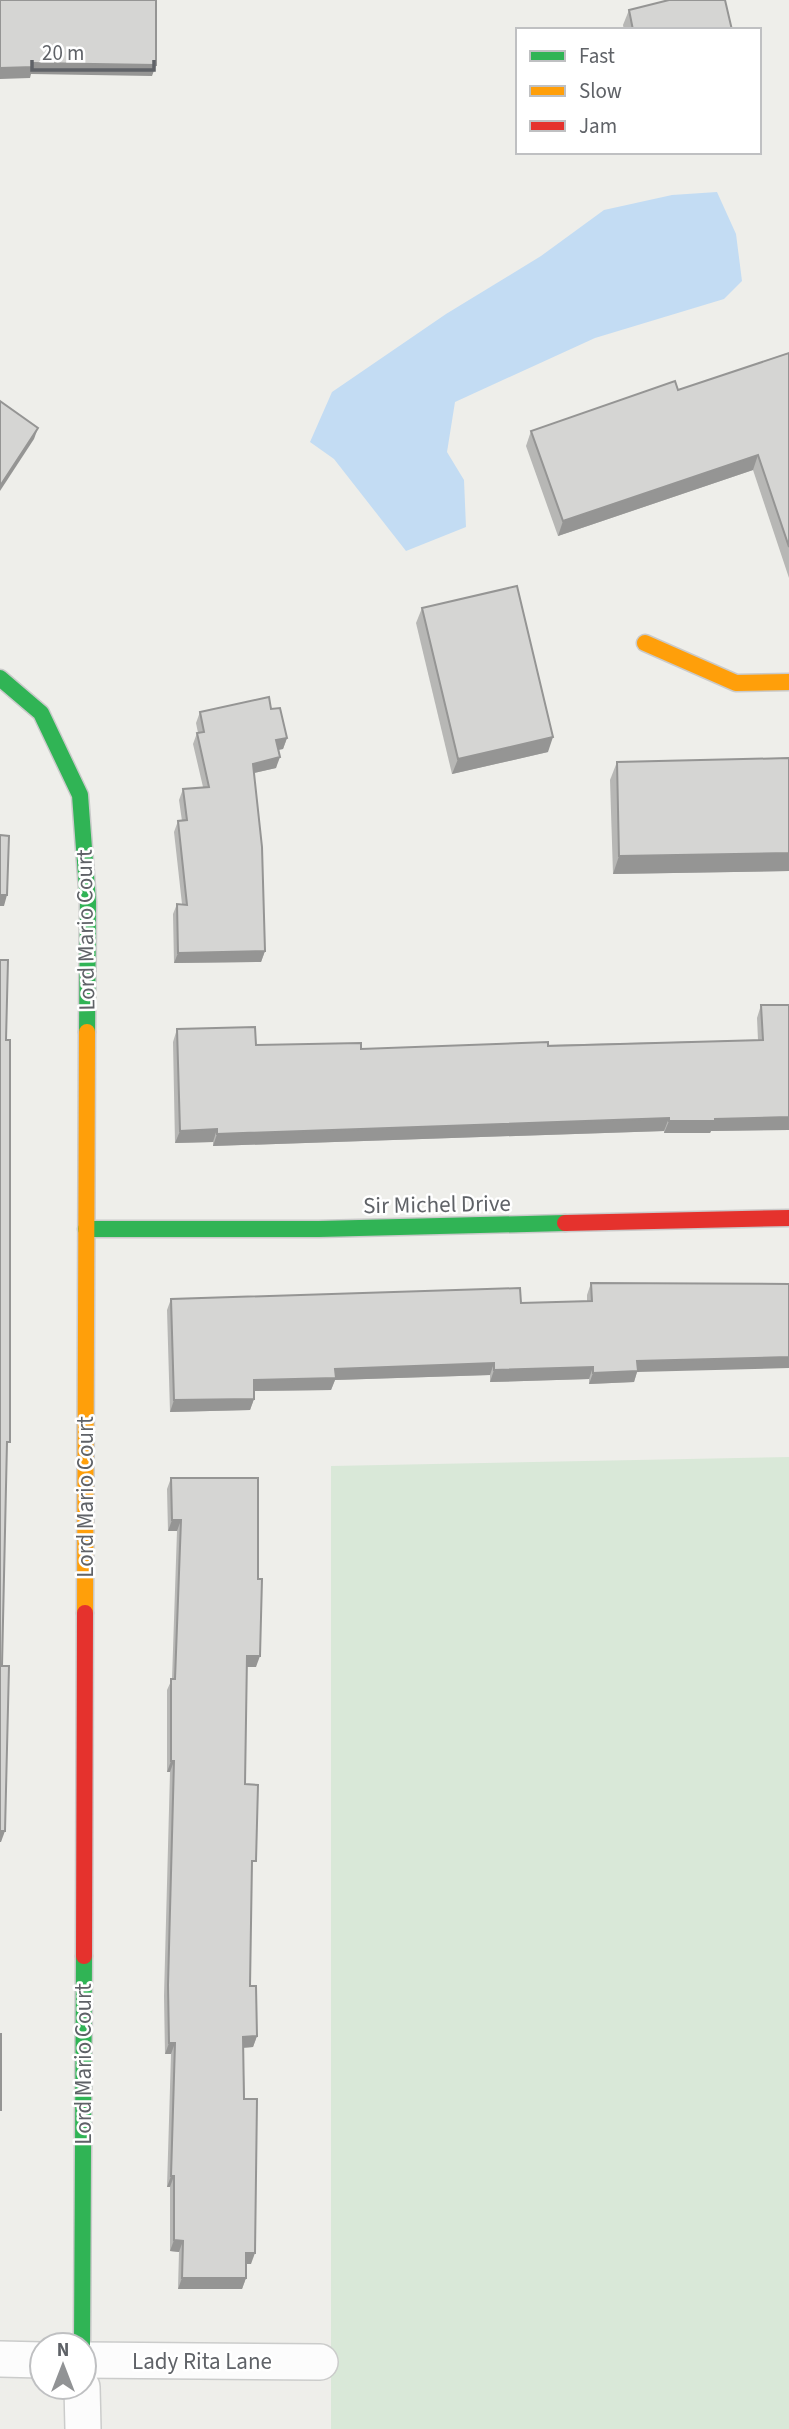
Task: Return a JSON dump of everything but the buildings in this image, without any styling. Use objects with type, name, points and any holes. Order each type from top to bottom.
[{"type":"street","points":[[645,643],[736,683],[789,682]]},
{"type":"street","name":"Lord Mario Court","points":[[0,677],[41,713],[80,795],[88,902],[82,2331]]},
{"type":"street","name":"Sir Michel Drive","points":[[86,1229],[333,1228],[789,1218]]},
{"type":"street","points":[[0,2359],[28,2360]]},
{"type":"street","name":"Lady Rita Lane","points":[[98,2360],[320,2362]]},
{"type":"street","points":[[82,2401],[83,2429]]},
{"type":"green space","points":[[789,1457],[789,2429],[331,2429],[331,1466]]},
{"type":"water","points":[[717,192],[736,234],[742,281],[724,299],[595,338],[455,402],[447,452],[464,480],[466,527],[406,551],[334,459],[310,442],[332,392],[446,314],[541,256],[604,210],[672,195]]},
{"type":"traffic: fast","points":[[0,678],[41,713],[80,795],[88,902],[87,1032]]},
{"type":"traffic: fast","points":[[86,1229],[319,1229],[565,1223]]},
{"type":"traffic: fast","points":[[82,2331],[84,1956]]},
{"type":"traffic: slow","points":[[645,643],[736,683],[789,682]]},
{"type":"traffic: slow","points":[[85,1613],[87,1032]]},
{"type":"traffic: jam","points":[[565,1223],[789,1218]]},
{"type":"traffic: jam","points":[[84,1956],[85,1613]]}]
